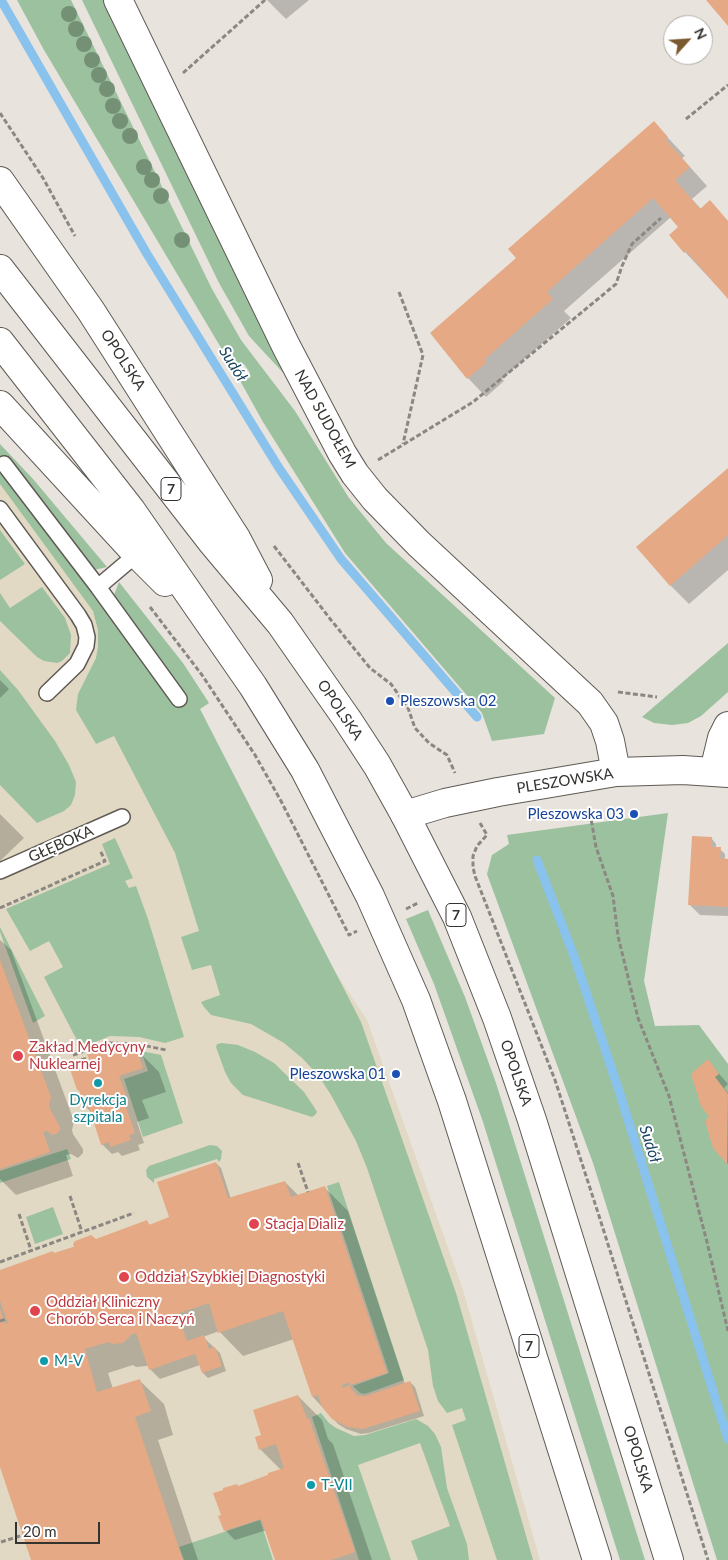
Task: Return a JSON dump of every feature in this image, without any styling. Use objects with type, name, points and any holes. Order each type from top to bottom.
[{"type":"main road","name":"NAD SUDOŁEM","points":[[118,0],[286,346],[355,474],[418,544],[590,703],[604,723],[610,741],[616,772]]},
{"type":"main road","name":"OPOLSKA","points":[[0,181],[92,311],[196,474],[236,538],[280,623]]},
{"type":"main road","name":"OPOLSKA","points":[[0,269],[212,542],[280,623],[377,765],[405,815],[457,917],[498,1018],[532,1120],[669,1560]]},
{"type":"main road","name":"7","points":[[0,342],[130,510],[258,694],[305,770],[370,896],[401,964],[452,1101],[597,1560]]},
{"type":"main road","points":[[0,405],[137,554],[208,622]]},
{"type":"main road","points":[[721,772],[722,738],[728,726]]},
{"type":"main road","name":"PLESZOWSKA","points":[[405,815],[445,803],[498,792],[616,772],[651,770],[721,772]]},
{"type":"lane","points":[[4,464],[98,587],[178,698]]},
{"type":"lane","points":[[0,510],[42,564],[84,625],[87,636],[86,646],[77,664],[47,693]]},
{"type":"lane","points":[[98,587],[137,554]]},
{"type":"lane","name":"GŁĘBOKA","points":[[0,871],[122,817]]},
{"type":"path","points":[[183,73],[265,0]]},
{"type":"path","points":[[686,119],[728,85]]},
{"type":"path","points":[[392,452],[472,402],[616,284],[632,244],[661,218]]},
{"type":"path","points":[[399,292],[423,355],[402,446]]},
{"type":"path","points":[[148,604],[202,675],[250,747],[281,801],[349,935],[357,932]]},
{"type":"path","points":[[370,668],[391,684],[408,708],[416,728],[429,743],[447,755],[450,762]]},
{"type":"path","points":[[613,691],[658,698]]},
{"type":"path","points":[[590,813],[596,847],[613,896],[618,936],[638,1018],[670,1096],[728,1331]]},
{"type":"path","points":[[483,828],[486,835],[477,846],[473,856],[475,876],[555,1080],[708,1560]]},
{"type":"path","points":[[0,908],[105,861],[98,847]]},
{"type":"path","points":[[402,911],[425,900]]},
{"type":"path","points":[[73,1055],[110,1043],[137,1044],[166,1050]]},
{"type":"path","points":[[74,1062],[88,1058]]},
{"type":"path","points":[[298,1163],[308,1192]]},
{"type":"path","points":[[70,1196],[82,1232]]},
{"type":"path","points":[[0,1262],[134,1213]]},
{"type":"path","points":[[18,1214],[31,1250]]},
{"type":"path","points":[[0,1321],[6,1319]]},
{"type":"path","points":[[1,1542],[22,1535]]},
{"type":"shaded area","points":[[0,478],[53,545],[117,632],[232,817],[367,1020],[463,1290],[540,1560],[0,1560]]},
{"type":"green space","points":[[17,0],[71,0],[212,289],[241,340],[295,411],[349,498],[386,543],[555,698],[544,734],[492,741],[482,713],[345,553],[263,422],[238,377],[250,373],[244,364],[236,373],[44,50]]},
{"type":"green space","points":[[82,0],[103,0],[287,377],[249,336],[219,283]]},
{"type":"green space","points":[[0,444],[33,479],[107,567],[94,570],[0,464]]},
{"type":"green space","points":[[0,467],[173,703],[116,602],[114,595],[119,582],[183,663],[209,703],[200,709],[361,1022],[456,1293],[533,1560],[497,1560],[452,1425],[466,1420],[462,1408],[447,1413],[438,1401],[433,1386],[428,1350],[367,1168],[356,1141],[331,1095],[318,1075],[284,1043],[251,1024],[211,1015],[201,1002],[220,995],[211,965],[192,970],[181,937],[199,931],[175,853],[114,736],[96,744],[76,710],[78,694],[96,658],[98,647],[98,630],[93,611],[0,484]]},
{"type":"green space","points":[[0,530],[25,564],[0,580]]},
{"type":"green space","points":[[42,587],[65,618],[71,635],[70,653],[57,663],[44,661],[37,657],[0,621],[0,593],[10,608]]},
{"type":"green space","points":[[728,643],[728,692],[701,716],[688,723],[672,725],[654,723],[642,717]]},
{"type":"green space","points":[[0,670],[18,690],[55,741],[69,765],[76,782],[75,795],[71,805],[64,811],[37,823],[0,785]]},
{"type":"green space","points":[[668,813],[644,981],[655,1026],[699,1025],[728,1064],[728,1560],[717,1560],[593,1163],[487,874],[492,855],[509,844],[507,835]]},
{"type":"green space","points":[[115,838],[133,878],[125,881],[129,888],[136,886],[148,919],[184,1037],[165,1043],[139,1037],[110,1036],[81,1048],[44,977],[63,967],[49,941],[30,951],[6,909],[110,864],[102,844]]},
{"type":"green space","points":[[428,910],[465,997],[496,1083],[645,1560],[620,1560],[483,1122],[434,984],[406,919]]},
{"type":"green space","points":[[0,927],[45,1016],[33,1023],[0,932]]},
{"type":"green space","points":[[217,1044],[238,1045],[274,1063],[304,1092],[317,1112],[315,1115],[312,1117],[243,1095],[231,1083],[225,1072],[216,1047]]},
{"type":"green space","points":[[141,1051],[161,1055],[183,1123],[143,1137],[124,1079],[148,1071]]},
{"type":"green space","points":[[210,1145],[217,1146],[222,1151],[219,1162],[217,1159],[154,1179],[154,1183],[147,1177],[146,1170],[149,1166]]},
{"type":"green space","points":[[67,1149],[71,1159],[0,1183],[0,1171]]},
{"type":"green space","points":[[339,1182],[404,1380],[365,1394],[360,1393],[353,1386],[389,1373],[327,1186]]},
{"type":"green space","points":[[53,1207],[63,1234],[35,1244],[26,1217]]},
{"type":"green space","points":[[321,1413],[336,1428],[354,1436],[365,1435],[416,1419],[428,1426],[435,1434],[441,1447],[447,1488],[467,1544],[469,1560],[418,1560],[411,1541],[450,1526],[420,1443],[358,1465],[391,1560],[359,1560],[312,1417]]},
{"type":"green space","points":[[260,1520],[273,1560],[184,1560],[179,1547]]},
{"type":"building","points":[[706,0],[728,0],[728,26]]},
{"type":"building","points":[[654,121],[668,137],[665,139],[690,167],[675,180],[700,209],[710,200],[728,221],[728,299],[686,251],[684,253],[669,235],[678,227],[653,198],[547,292],[553,299],[484,360],[487,362],[467,379],[430,333],[516,258],[508,249]]},
{"type":"building","points":[[728,468],[728,535],[670,586],[636,547]]},
{"type":"building","points":[[692,836],[712,837],[712,847],[721,847],[720,858],[728,859],[728,907],[688,905]]},
{"type":"building","points":[[0,960],[51,1097],[50,1109],[60,1127],[59,1132],[53,1135],[47,1131],[43,1132],[50,1152],[0,1169]]},
{"type":"building","name":"Dyrekcja szpitala","points":[[106,1047],[109,1056],[136,1047],[143,1068],[119,1076],[126,1095],[122,1096],[135,1133],[129,1135],[131,1140],[110,1147],[109,1142],[101,1145],[89,1107],[85,1109],[70,1069],[90,1062],[87,1054]]},
{"type":"building","points":[[708,1059],[719,1074],[715,1077],[728,1094],[727,1164],[713,1148],[705,1121],[709,1117],[701,1106],[691,1074]]},
{"type":"building","name":"M-V","points":[[216,1162],[228,1198],[285,1181],[291,1197],[325,1186],[387,1373],[350,1385],[351,1389],[358,1396],[366,1396],[410,1381],[420,1411],[363,1429],[348,1427],[332,1419],[322,1407],[318,1395],[312,1397],[283,1311],[218,1333],[209,1303],[179,1313],[187,1341],[204,1335],[209,1349],[215,1347],[222,1366],[202,1373],[195,1354],[149,1370],[136,1333],[132,1334],[123,1343],[112,1344],[108,1342],[85,1349],[97,1392],[140,1379],[151,1411],[135,1417],[183,1560],[31,1560],[0,1467],[0,1308],[5,1324],[8,1323],[0,1301],[0,1270],[53,1251],[54,1253],[74,1247],[75,1241],[91,1235],[96,1239],[147,1220],[149,1225],[169,1217],[157,1182]],"holes":[[[349,1382],[350,1385],[342,1388],[342,1385]]]},
{"type":"building","name":"T-VII","points":[[298,1395],[307,1419],[309,1418],[355,1552],[331,1560],[275,1560],[261,1519],[224,1531],[218,1516],[221,1515],[213,1493],[237,1484],[238,1486],[284,1468],[276,1444],[259,1450],[255,1437],[261,1435],[253,1410]]},
{"type":"waterway","name":"Sudół","points":[[1,0],[147,254],[279,468],[341,559],[477,717]]},
{"type":"waterway","name":"Sudół","points":[[537,860],[574,956],[619,1091],[728,1439]]},
{"type":"place","name":"Pleszowska 02","points":[[390,701]]},
{"type":"place","name":"Pleszowska 03","points":[[634,814]]},
{"type":"place","name":"Zakład Medycyny Nuklearnej","points":[[18,1056]]},
{"type":"place","name":"Pleszowska 01","points":[[396,1074]]},
{"type":"place","name":"Dyrekcja szpitala","points":[[98,1083]]},
{"type":"place","name":"Stacja Dializ","points":[[254,1224]]},
{"type":"place","name":"Oddział Szybkiej Diagnostyki","points":[[124,1277]]},
{"type":"place","name":"Oddział Kliniczny Chorób Serca i Naczyń","points":[[35,1311]]},
{"type":"place","name":"M-V","points":[[44,1361]]},
{"type":"place","name":"T-VII","points":[[311,1485]]}]
